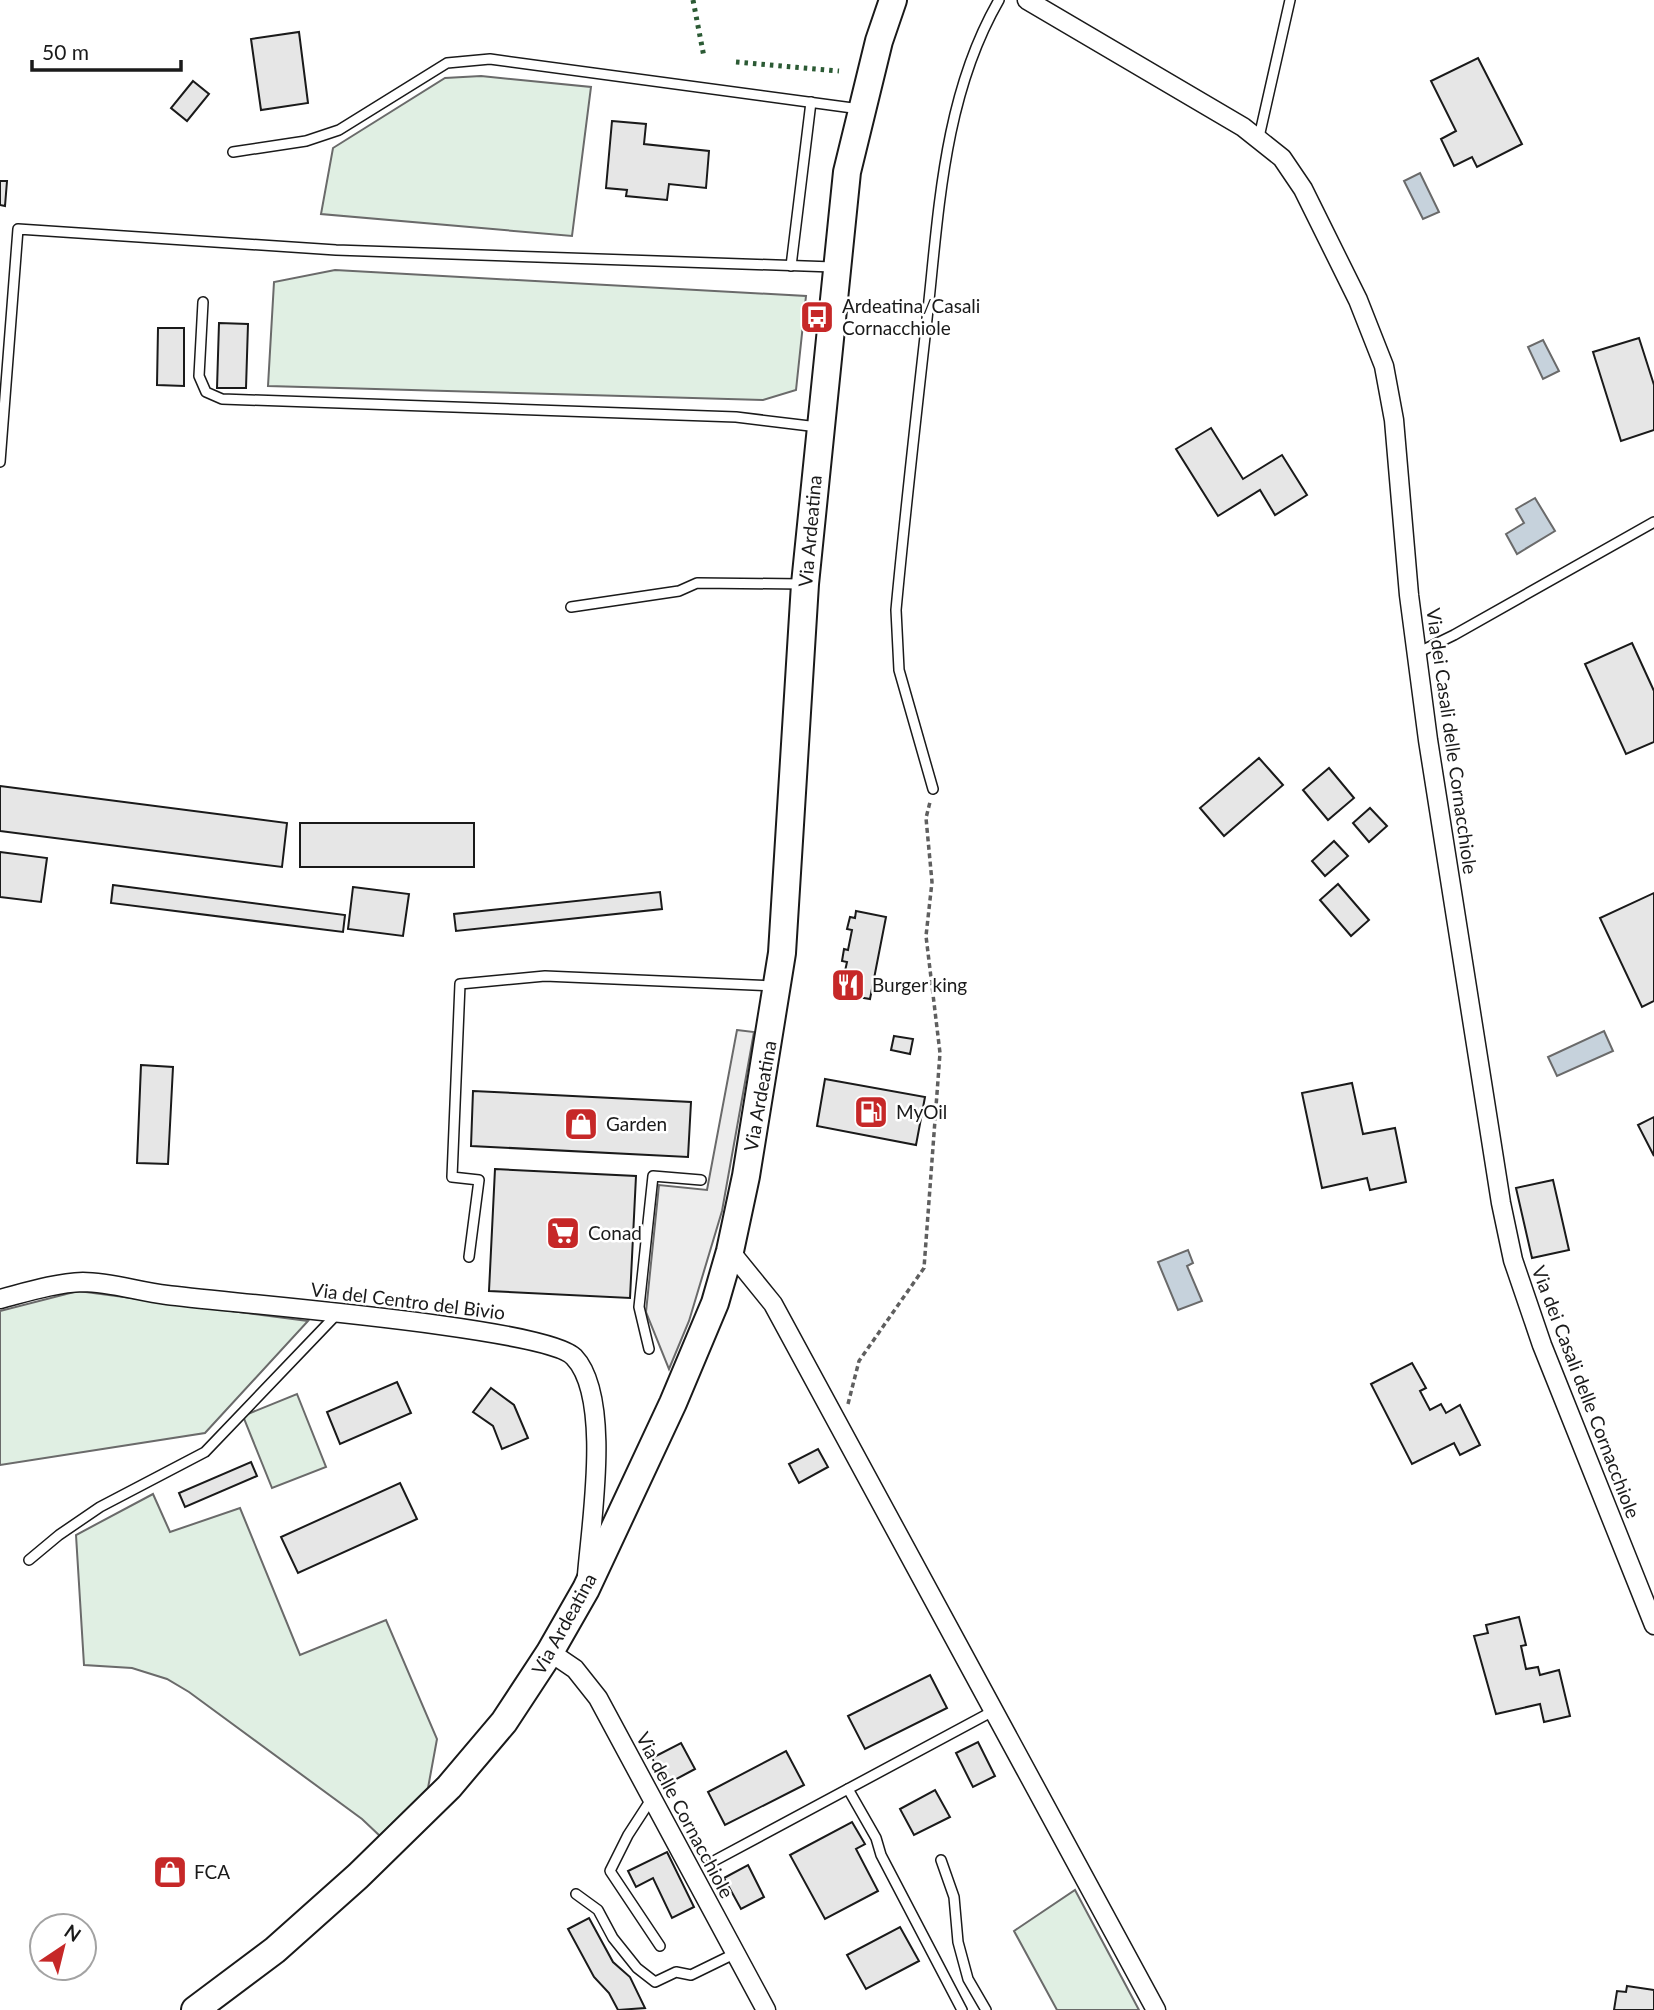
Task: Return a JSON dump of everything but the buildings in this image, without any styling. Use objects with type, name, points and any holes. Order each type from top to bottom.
[{"type":"main road","name":"Via Ardeatina","points":[[195,2010],[294,1934],[418,1819],[503,1722],[551,1652],[586,1589],[693,1357],[730,1251],[779,986],[805,584],[835,267],[847,172],[893,0]]},
{"type":"street","name":"Via dei Casali delle Cornacchiole","points":[[1027,0],[1259,137],[1282,158],[1303,189],[1364,312],[1384,366],[1394,420],[1417,653],[1501,1203],[1513,1260],[1542,1345],[1654,1626]]},
{"type":"street","points":[[730,1251],[773,1304],[1156,2010]]},
{"type":"street","name":"Via del Centro del Bivio","points":[[0,1299],[85,1282],[166,1295],[338,1313],[519,1337],[559,1347],[575,1358],[591,1400],[598,1457],[586,1589]]},
{"type":"street","name":"Via delle Cornacchiole","points":[[551,1652],[575,1669],[593,1691],[766,2010]]},
{"type":"lane","points":[[933,789],[899,670],[896,610],[944,168],[963,79],[982,30],[999,0]]},
{"type":"lane","points":[[1259,137],[1290,0]]},
{"type":"lane","points":[[233,152],[306,141],[339,130],[435,70],[465,60],[490,59],[862,109]]},
{"type":"lane","points":[[791,266],[811,102]]},
{"type":"lane","points":[[0,462],[18,229],[336,250],[835,267]]},
{"type":"lane","points":[[203,302],[199,376],[206,392],[222,398],[736,417],[820,427]]},
{"type":"lane","points":[[1417,653],[1454,635],[1654,522]]},
{"type":"lane","points":[[571,607],[679,591],[697,583],[805,584]]},
{"type":"lane","points":[[468,1257],[479,1180],[452,1177],[460,984],[545,976],[779,986]]},
{"type":"lane","points":[[649,1349],[639,1307],[653,1176],[701,1180]]},
{"type":"lane","points":[[29,1560],[100,1507],[205,1452],[338,1313]]},
{"type":"lane","points":[[712,1862],[995,1710]]},
{"type":"lane","points":[[848,1789],[876,1838],[881,1855],[962,2010]]},
{"type":"lane","points":[[652,1798],[628,1835],[610,1871],[660,1946]]},
{"type":"lane","points":[[941,1860],[954,1896],[958,1942],[968,1979],[986,2010]]},
{"type":"lane","points":[[576,1895],[598,1910],[613,1938],[637,1968],[655,1982],[676,1972],[691,1975],[736,1954]]},
{"type":"path","points":[[842,1429],[859,1361],[924,1268],[940,1053],[926,936],[933,882],[926,818],[933,789]]},
{"type":"green space","points":[[481,76],[591,87],[572,236],[321,214],[333,148],[445,78]]},
{"type":"green space","points":[[335,270],[806,296],[796,390],[763,400],[268,386],[274,282]]},
{"type":"green space","points":[[78,1291],[308,1321],[205,1433],[0,1465],[0,1311]]},
{"type":"green space","points":[[297,1394],[326,1467],[272,1488],[243,1416]]},
{"type":"green space","points":[[153,1494],[170,1532],[240,1508],[300,1655],[386,1620],[437,1739],[428,1788],[380,1836],[362,1819],[189,1692],[167,1679],[132,1668],[84,1665],[76,1535]]},
{"type":"green space","points":[[1075,1890],[1139,2010],[1057,2010],[1014,1931]]},
{"type":"shaded area","points":[[1420,173],[1439,212],[1423,219],[1404,181]]},
{"type":"shaded area","points":[[1543,340],[1559,371],[1543,379],[1528,347]]},
{"type":"shaded area","points":[[1535,498],[1555,531],[1517,554],[1506,534],[1524,523],[1516,509]]},
{"type":"shaded area","points":[[737,1030],[754,1032],[722,1211],[689,1321],[669,1369],[646,1312],[659,1185],[707,1190]]},
{"type":"shaded area","points":[[1604,1031],[1613,1051],[1557,1076],[1548,1057]]},
{"type":"shaded area","points":[[1188,1250],[1193,1263],[1187,1266],[1202,1301],[1178,1310],[1158,1262]]},
{"type":"hedge","points":[[693,0],[704,57]]},
{"type":"hedge","points":[[736,62],[839,71]]},
{"type":"place","name":"Ardeatina/Casali Cornacchiole","points":[[817,317]]},
{"type":"place","name":"Burger king","points":[[848,985]]},
{"type":"place","name":"MyOil","points":[[871,1112]]},
{"type":"place","name":"Garden","points":[[581,1124]]},
{"type":"place","name":"Conad","points":[[563,1233]]},
{"type":"place","name":"FCA","points":[[170,1872]]}]
